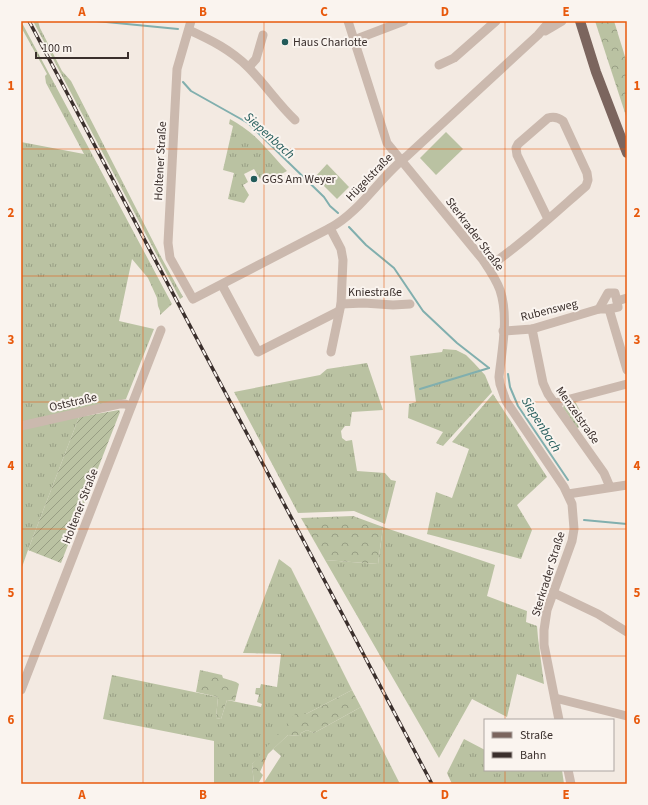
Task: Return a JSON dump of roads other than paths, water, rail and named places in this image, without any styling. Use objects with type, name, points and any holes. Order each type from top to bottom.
[{"type":"main road","points":[[580,21],[596,72],[627,153]]},
{"type":"street","name":"Sterkrader Straße","points":[[348,21],[387,143],[488,267],[500,290],[504,314],[499,377],[500,384],[506,401],[568,494],[572,504],[574,529],[572,542],[547,610],[544,630],[544,645],[559,719]]},
{"type":"street","points":[[354,40],[404,21]]},
{"type":"street","points":[[439,65],[454,58],[486,24],[496,21]]},
{"type":"street","name":"Hügelstraße","points":[[193,299],[330,228],[346,218],[394,166],[538,35],[550,21]]},
{"type":"street","name":"Hügelstraße","points":[[538,35],[562,21]]},
{"type":"street","points":[[190,25],[233,54],[249,67],[283,109],[295,120]]},
{"type":"street","name":"Holtener Straße","points":[[190,25],[177,69],[168,243],[170,258],[193,299]]},
{"type":"street","points":[[249,67],[256,59],[263,34]]},
{"type":"street","points":[[488,267],[504,256],[548,219],[586,186],[588,180],[587,173],[563,121],[558,117],[552,116],[518,144],[516,148],[517,155],[548,219]]},
{"type":"street","name":"Kniestraße","points":[[330,228],[341,249],[343,260],[340,308],[331,352]]},
{"type":"street","points":[[222,284],[258,352],[340,308]]},
{"type":"street","points":[[599,309],[608,293],[615,293],[618,307],[609,310],[627,370]]},
{"type":"street","points":[[617,301],[627,298]]},
{"type":"street","name":"Kniestraße","points":[[340,308],[364,302],[393,305],[410,304]]},
{"type":"street","name":"Rubensweg","points":[[503,331],[532,329],[599,309],[609,310]]},
{"type":"street","name":"Menzelstraße","points":[[532,329],[543,383],[548,394],[604,473],[610,488]]},
{"type":"street","name":"Holtener Straße","points":[[21,690],[161,330]]},
{"type":"street","points":[[555,403],[627,384]]},
{"type":"street","name":"Oststraße","points":[[21,426],[119,404],[131,406]]},
{"type":"street","points":[[568,494],[627,485]]},
{"type":"street","points":[[554,594],[598,614],[627,632]]},
{"type":"street","points":[[554,698],[627,716]]},
{"type":"street","points":[[568,771],[571,784]]},
{"type":"waterway","name":"Siepenbach","points":[[96,21],[178,29]]},
{"type":"waterway","name":"Siepenbach","points":[[183,82],[191,91],[248,123],[324,197],[330,206],[338,213]]},
{"type":"waterway","name":"Siepenbach","points":[[349,227],[366,245],[394,268],[423,311],[457,343],[489,368]]},
{"type":"waterway","points":[[420,389],[489,368]]},
{"type":"waterway","name":"Siepenbach","points":[[508,374],[510,387],[518,406],[568,480]]},
{"type":"waterway","name":"Siepenbach","points":[[584,520],[627,524]]},
{"type":"railway","points":[[29,21],[432,784]]},
{"type":"place","name":"Haus Charlotte","points":[[285,42]]},
{"type":"place","name":"GGS Am Weyer","points":[[254,179]]}]
